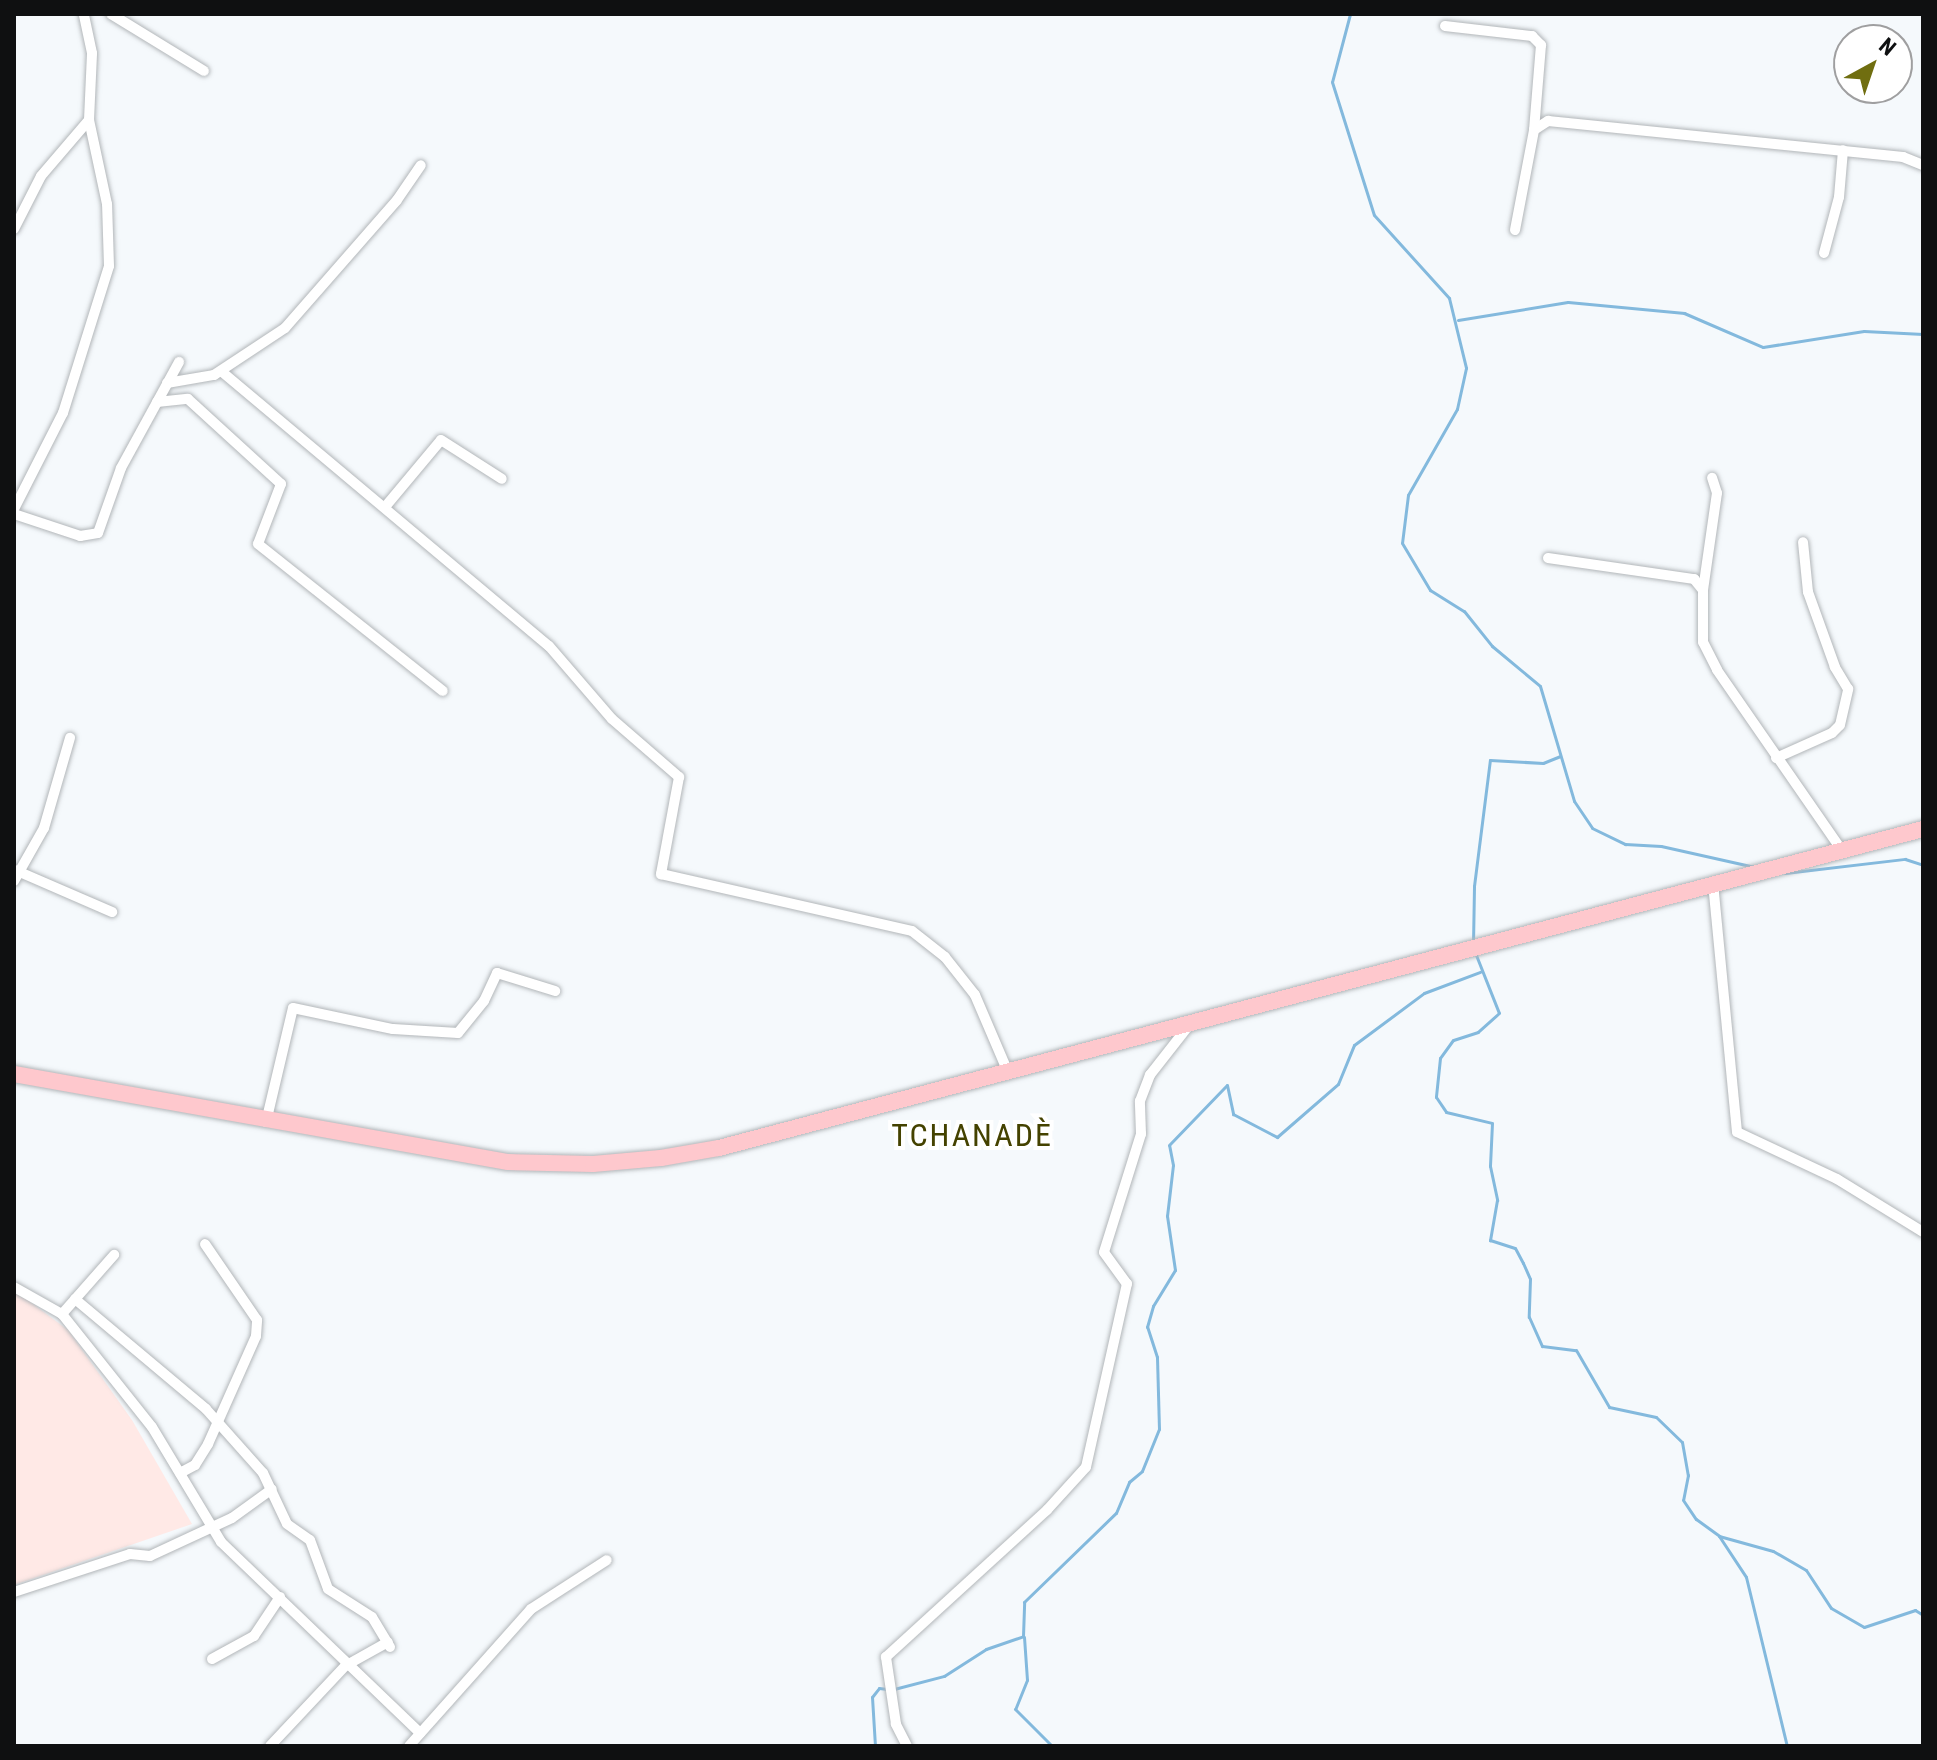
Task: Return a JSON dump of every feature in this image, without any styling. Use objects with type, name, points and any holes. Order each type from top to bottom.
[{"type":"main road","points":[[14,1074],[266,1123],[508,1162],[608,1163],[719,1148],[1923,829]]},
{"type":"street","points":[[84,14],[92,53],[89,120],[107,204],[109,266],[63,413],[14,512],[80,536],[98,533],[121,468],[179,362]]},
{"type":"street","points":[[111,14],[204,71]]},
{"type":"street","points":[[1445,26],[1532,36],[1541,45],[1534,130],[1515,230]]},
{"type":"street","points":[[14,229],[41,176],[89,120]]},
{"type":"street","points":[[1534,130],[1548,121],[1903,157],[1923,165]]},
{"type":"street","points":[[1824,253],[1839,197],[1843,150]]},
{"type":"street","points":[[167,383],[221,371],[285,328],[397,200],[421,165]]},
{"type":"street","points":[[221,371],[549,646],[612,719],[679,777],[661,874],[912,931],[945,957],[975,995],[1008,1072]]},
{"type":"street","points":[[157,402],[188,399],[281,484],[258,544],[443,691]]},
{"type":"street","points":[[385,507],[441,440],[502,479]]},
{"type":"street","points":[[1712,478],[1717,493],[1703,590],[1703,642],[1776,758],[1841,849]]},
{"type":"street","points":[[1776,758],[1832,733],[1840,725],[1848,689],[1835,667],[1808,592],[1803,542]]},
{"type":"street","points":[[1548,558],[1694,579],[1703,590]]},
{"type":"street","points":[[70,738],[44,828],[15,874],[112,912]]},
{"type":"street","points":[[1713,883],[1737,1132],[1837,1179],[1923,1232]]},
{"type":"street","points":[[266,1123],[293,1008],[393,1029],[458,1033],[484,1001],[497,973],[555,991]]},
{"type":"street","points":[[907,1746],[896,1724],[886,1657],[1047,1510],[1086,1467],[1127,1284],[1104,1252],[1141,1134],[1140,1101],[1150,1075],[1192,1023]]},
{"type":"street","points":[[180,1473],[195,1465],[218,1424],[235,1374],[256,1336],[257,1320],[205,1244]]},
{"type":"street","points":[[62,1314],[114,1255]]},
{"type":"street","points":[[14,1287],[62,1314],[152,1427],[207,1525],[345,1666],[420,1733]]},
{"type":"street","points":[[75,1299],[218,1424],[272,1489],[287,1524],[310,1540],[328,1589],[372,1617],[389,1645],[345,1666],[270,1746]]},
{"type":"street","points":[[14,1592],[130,1554],[150,1556],[207,1525],[232,1518],[272,1489]]},
{"type":"street","points":[[409,1746],[531,1609],[607,1560]]},
{"type":"street","points":[[212,1659],[254,1636],[280,1597]]},
{"type":"shaded area","points":[[14,1290],[68,1330],[132,1420],[192,1524],[14,1585]]},
{"type":"waterway","points":[[1350,14],[1332,82],[1374,215],[1449,298],[1466,368],[1457,409],[1408,495],[1402,543],[1430,590],[1464,611],[1492,646],[1540,686],[1574,801],[1592,828],[1625,844],[1661,846],[1755,867]]},
{"type":"waterway","points":[[1458,320],[1568,302],[1684,313],[1763,347],[1864,331],[1923,334]]},
{"type":"waterway","points":[[1473,944],[1474,886],[1490,760],[1543,763],[1560,756]]},
{"type":"waterway","points":[[1785,873],[1905,859],[1923,865]]},
{"type":"waterway","points":[[1476,955],[1499,1013],[1478,1032],[1453,1040],[1440,1058],[1436,1097],[1446,1112],[1492,1123],[1490,1166],[1497,1200],[1490,1240],[1515,1248],[1523,1263],[1530,1279],[1529,1317],[1542,1346],[1576,1350],[1609,1407],[1656,1417],[1682,1442],[1688,1475],[1683,1500],[1696,1519],[1719,1536],[1746,1577],[1787,1746]]},
{"type":"waterway","points":[[894,1689],[944,1676],[986,1649],[1023,1636],[1024,1602],[1116,1513],[1129,1482],[1142,1471],[1159,1429],[1157,1357],[1147,1327],[1153,1306],[1175,1270],[1167,1216],[1173,1165],[1169,1145],[1227,1085],[1233,1114],[1277,1137],[1338,1084],[1354,1045],[1424,993],[1480,972]]},
{"type":"waterway","points":[[1719,1536],[1773,1551],[1806,1570],[1831,1608],[1864,1627],[1915,1610],[1923,1615]]},
{"type":"waterway","points":[[1024,1637],[1027,1680],[1015,1709],[1052,1746]]},
{"type":"waterway","points":[[875,1746],[872,1697],[879,1688],[887,1689]]},
{"type":"district","name":"TCHANADÈ","points":[[972,1135]]}]
